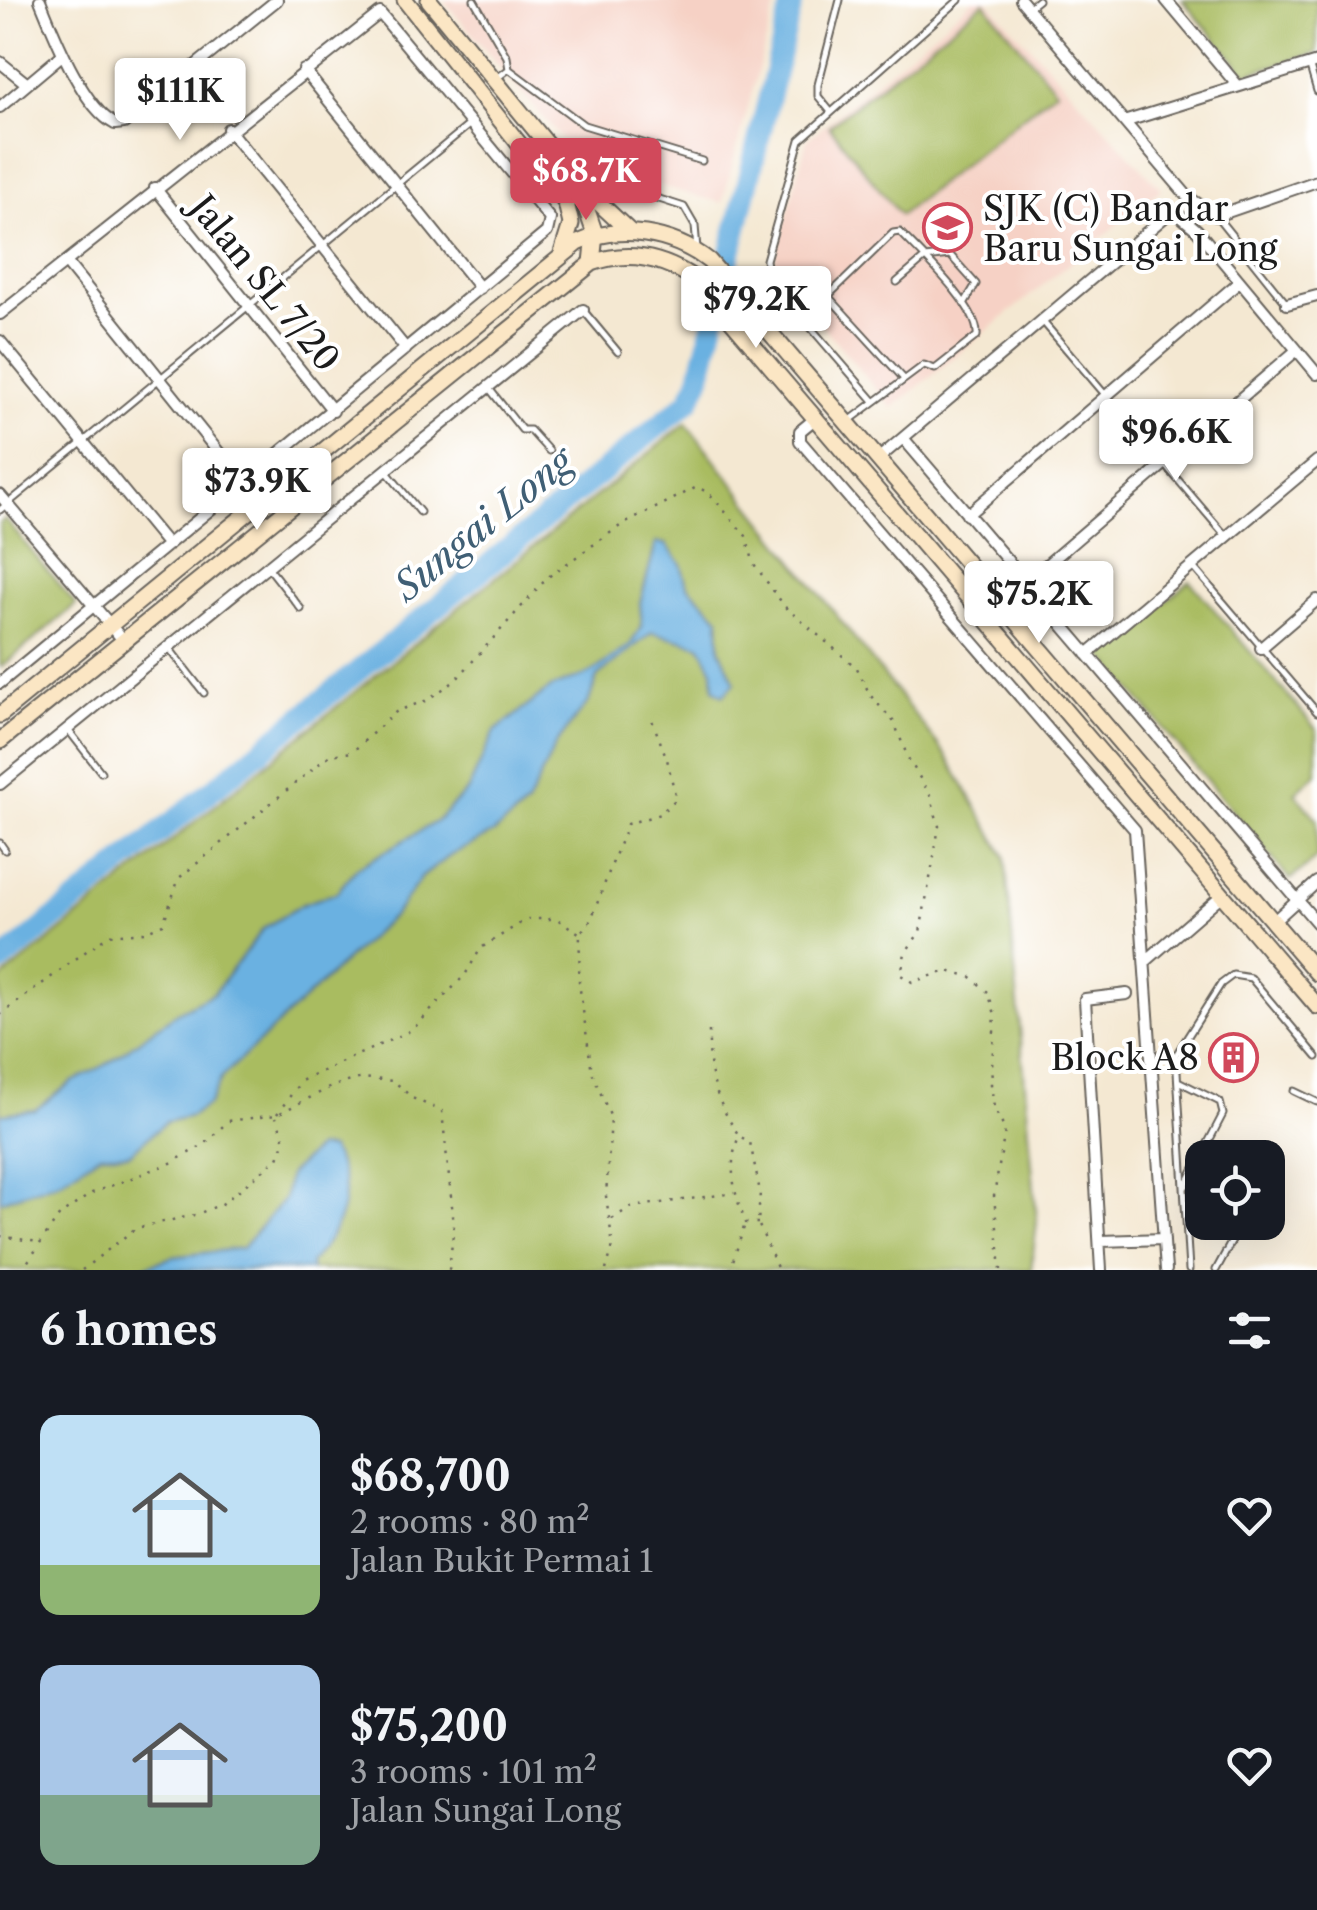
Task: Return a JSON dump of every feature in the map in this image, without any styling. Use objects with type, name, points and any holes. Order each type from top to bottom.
[{"type":"street","points":[[40,0],[62,54],[100,111],[108,122],[124,123],[278,0]]},
{"type":"street","points":[[404,0],[566,202],[572,224],[560,256]]},
{"type":"street","points":[[428,0],[572,175],[629,231]]},
{"type":"street","points":[[1166,0],[1238,86]]},
{"type":"street","points":[[1029,3],[1188,197],[1216,216],[1317,181]]},
{"type":"street","points":[[0,314],[228,129],[380,13],[551,226],[333,411],[0,683]]},
{"type":"street","points":[[0,106],[62,54]]},
{"type":"street","points":[[0,62],[26,83]]},
{"type":"street","points":[[1127,120],[1313,63]]},
{"type":"street","points":[[304,70],[480,288]]},
{"type":"street","points":[[228,129],[406,349]]},
{"type":"street","points":[[572,175],[594,234],[592,264]]},
{"type":"street","name":"Jalan SL 7/20","points":[[155,188],[333,411]]},
{"type":"street","points":[[878,459],[1173,210],[1197,230],[1317,374]]},
{"type":"street","points":[[0,715],[560,256],[594,234],[629,231],[703,256],[1317,973]]},
{"type":"street","points":[[0,741],[592,264],[608,257],[641,257],[679,268],[698,281],[818,416],[1317,1006]]},
{"type":"street","points":[[66,262],[244,484]]},
{"type":"street","points":[[967,515],[1238,283]]},
{"type":"street","points":[[1287,304],[1317,296]]},
{"type":"street","points":[[0,784],[583,310]]},
{"type":"street","points":[[0,342],[168,545]]},
{"type":"street","points":[[1001,604],[1168,465],[1297,350]]},
{"type":"street","points":[[818,416],[800,431],[800,441],[1135,830],[1166,1270]]},
{"type":"street","points":[[903,438],[1317,922]]},
{"type":"street","points":[[1086,654],[1317,460]]},
{"type":"street","points":[[2,503],[123,640]]},
{"type":"street","points":[[1262,648],[1317,600]]},
{"type":"street","points":[[1273,922],[1317,882]]},
{"type":"street","points":[[1146,961],[1222,895]]},
{"type":"street","points":[[1101,1270],[1085,999],[1127,994]]},
{"type":"street","points":[[1102,1241],[1164,1238]]},
{"type":"lane","points":[[474,0],[508,57],[509,69],[584,125],[702,161]]},
{"type":"lane","points":[[831,112],[818,96],[818,85],[840,0]]},
{"type":"lane","points":[[874,401],[769,279],[766,260],[797,146],[959,0]]},
{"type":"lane","points":[[1313,63],[1317,91]]},
{"type":"lane","points":[[495,80],[509,69]]},
{"type":"lane","points":[[2,503],[160,380],[472,123]]},
{"type":"lane","points":[[572,175],[684,208],[695,226],[703,256]]},
{"type":"lane","points":[[1216,216],[1287,304]]},
{"type":"lane","points":[[804,319],[893,232],[900,232],[977,322],[977,336],[935,370],[924,364],[847,423]]},
{"type":"lane","points":[[897,282],[925,258],[950,255],[976,284],[964,304]]},
{"type":"lane","points":[[828,296],[904,379]]},
{"type":"lane","points":[[583,310],[618,352]]},
{"type":"lane","points":[[1042,321],[1226,536]]},
{"type":"lane","points":[[488,386],[522,430],[530,430],[549,452]]},
{"type":"lane","points":[[384,469],[420,512]]},
{"type":"lane","points":[[1192,565],[1317,712]]},
{"type":"lane","points":[[268,566],[301,609]]},
{"type":"lane","points":[[168,648],[204,694]]},
{"type":"lane","points":[[67,729],[101,772]]},
{"type":"lane","points":[[0,843],[6,850]]},
{"type":"lane","points":[[1189,1270],[1176,1055],[1221,984],[1232,975],[1251,978],[1317,1057]]},
{"type":"lane","points":[[1178,1081],[1220,1102],[1223,1114],[1184,1189]]},
{"type":"lane","points":[[1294,1091],[1317,1102]]},
{"type":"lane","points":[[1216,1270],[1232,1240]]},
{"type":"path","points":[[0,1016],[108,935],[145,932],[163,924],[179,878],[201,856],[330,755],[352,752],[397,711],[425,701],[455,681],[548,576],[620,526],[696,487],[709,494],[746,536],[754,564],[785,606],[857,668],[870,695],[894,722],[908,758],[930,795],[939,826],[934,857],[920,932],[905,953],[900,975],[912,982],[947,971],[970,976],[988,992],[996,1014],[991,1084],[994,1108],[1005,1130],[994,1196],[1003,1250],[1001,1270]]},
{"type":"path","points":[[606,1270],[613,1246],[606,1196],[610,1118],[592,1072],[582,1016],[580,934],[590,920],[627,824],[660,814],[676,799],[668,759],[650,715]]},
{"type":"path","points":[[276,1115],[302,1081],[338,1060],[412,1030],[465,975],[481,948],[527,919],[557,919],[580,934]]},
{"type":"path","points":[[709,1031],[708,1071],[720,1107],[739,1136],[750,1142],[758,1168],[758,1223],[778,1270]]},
{"type":"path","points":[[22,1270],[60,1216],[92,1193],[171,1163],[204,1144],[228,1122],[276,1115],[333,1086],[362,1078],[394,1081],[412,1098],[442,1110],[454,1225],[449,1270]]},
{"type":"path","points":[[82,1270],[136,1228],[195,1216],[222,1204],[278,1158],[285,1140],[276,1115]]},
{"type":"path","points":[[730,1270],[746,1223],[734,1193],[734,1148],[739,1136]]},
{"type":"path","points":[[611,1220],[631,1207],[734,1193]]},
{"type":"path","points":[[746,1223],[758,1223]]},
{"type":"path","points":[[0,1236],[40,1242]]},
{"type":"shaded area","points":[[443,0],[777,0],[722,203],[583,164]]},
{"type":"shaded area","name":"SJK (C) Bandar Baru Sungai Long","points":[[973,0],[987,0],[1161,189],[892,408],[773,267],[807,140]]},
{"type":"green space","points":[[1182,0],[1317,0],[1317,53],[1246,74]]},
{"type":"green space","points":[[984,2],[1056,90],[900,215],[829,126]]},
{"type":"green space","points":[[686,423],[946,755],[1005,856],[1037,1222],[1031,1270],[0,1270],[0,980]]},
{"type":"green space","points":[[5,519],[76,605],[0,668],[0,523]]},
{"type":"green space","points":[[1190,581],[1317,730],[1317,773],[1295,793],[1317,819],[1317,858],[1290,880],[1102,655]]},
{"type":"water","points":[[656,543],[666,544],[681,564],[687,585],[719,617],[720,649],[735,683],[723,695],[714,689],[713,670],[700,645],[652,632],[597,677],[589,701],[556,744],[527,805],[494,833],[451,855],[422,877],[395,914],[222,1077],[209,1104],[191,1116],[166,1122],[129,1154],[100,1154],[60,1181],[0,1201],[0,1114],[35,1110],[179,1011],[214,993],[264,928],[303,904],[336,893],[357,868],[437,821],[468,790],[495,731],[552,687],[591,673],[630,645],[642,626],[640,603]]},
{"type":"water","points":[[317,1148],[330,1149],[343,1179],[344,1194],[338,1223],[310,1263],[311,1270],[136,1270],[172,1257],[242,1248],[284,1199],[289,1174]]},
{"type":"waterway","name":"Sungai Long","points":[[0,963],[689,401],[699,381],[793,0]]},
{"type":"place","name":"SJK (C) Bandar Baru Sungai Long","points":[[948,228]]},
{"type":"place","name":"Block A8","points":[[1234,1057]]}]
